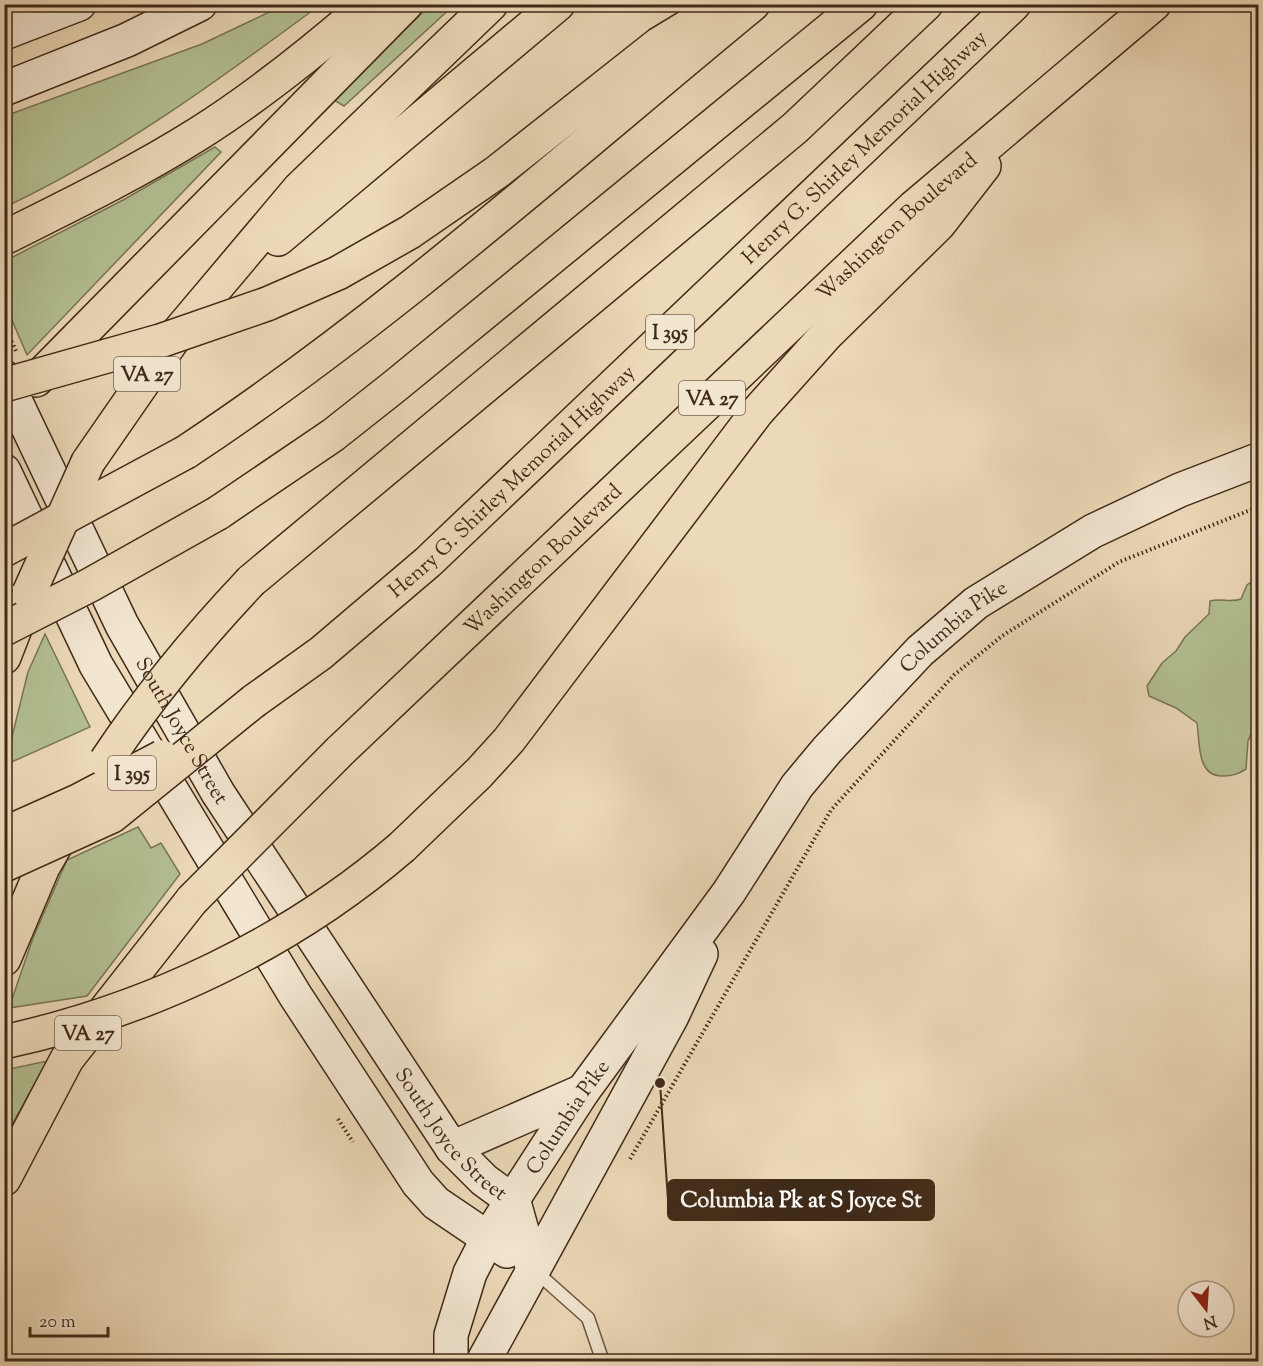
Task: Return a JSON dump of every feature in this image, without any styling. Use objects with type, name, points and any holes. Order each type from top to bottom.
[{"type":"highway","points":[[4,238],[108,186],[198,134],[287,70],[368,4]]},
{"type":"highway","points":[[4,410],[15,381],[406,4]]},
{"type":"highway","points":[[214,291],[299,189],[491,4]]},
{"type":"highway","name":"VA 27","points":[[4,657],[29,593],[88,462],[176,335],[214,291],[558,4]]},
{"type":"highway","points":[[15,381],[160,341],[267,304],[338,273],[410,232],[497,172],[659,44],[725,4]]},
{"type":"highway","points":[[4,550],[186,452],[248,411],[366,323],[753,4]]},
{"type":"highway","points":[[4,629],[100,580],[218,513],[333,435],[395,387],[861,4]]},
{"type":"highway","points":[[4,959],[44,867],[106,761],[128,728],[190,648],[251,581],[795,128],[926,4]]},
{"type":"highway","name":"Henry G. Shirley Memorial Highway","points":[[4,834],[141,769],[254,701],[321,653],[375,609],[483,511],[1014,4]]},
{"type":"highway","points":[[1097,52],[1137,4]]},
{"type":"highway","name":"Washington Boulevard","points":[[4,1179],[67,1059],[192,900],[340,751],[914,207],[1154,4]]},
{"type":"highway","points":[[4,1042],[39,1035],[123,1009],[235,959],[330,903],[402,847],[472,780],[509,740],[757,412],[825,335],[939,224],[1022,118]]},
{"type":"highway","points":[[4,865],[112,816],[254,701]]},
{"type":"main road","points":[[4,33],[80,4]]},
{"type":"main road","points":[[4,89],[127,40],[200,4]]},
{"type":"main road","name":"South Joyce Street","points":[[15,381],[122,626],[218,793],[452,1148],[476,1173],[513,1202],[533,1270]]},
{"type":"main road","name":"Columbia Pike","points":[[451,1362],[451,1335],[466,1283],[488,1238],[583,1091],[729,892],[797,786],[827,750],[920,651],[976,603],[1093,531],[1180,490],[1258,460]]},
{"type":"main road","name":"South Joyce Street","points":[[4,471],[96,665],[295,995],[418,1183],[436,1203],[533,1270]]},
{"type":"main road","name":"Columbia Pike","points":[[483,1362],[672,1016],[729,892]]},
{"type":"main road","points":[[452,1148],[583,1091]]},
{"type":"lane","points":[[533,1270],[571,1300],[588,1318],[603,1362]]},
{"type":"path","points":[[625,1168],[831,810],[954,675],[1002,636],[1119,562],[1258,507]]},
{"type":"green space","points":[[284,5],[320,5],[167,114],[88,163],[5,207],[5,116],[202,44]]},
{"type":"green space","points":[[430,5],[454,5],[344,106],[334,100]]},
{"type":"green space","points":[[215,147],[221,152],[27,355],[5,304],[5,261],[125,199]]},
{"type":"green space","points":[[1258,577],[1258,718],[1248,741],[1246,769],[1233,775],[1214,775],[1208,771],[1201,757],[1197,723],[1176,708],[1149,696],[1147,686],[1162,663],[1209,614],[1210,601],[1241,599],[1247,585]]},
{"type":"green space","points":[[45,634],[90,727],[5,765],[28,672]]},
{"type":"green space","points":[[138,827],[151,848],[161,843],[180,874],[87,996],[9,1008],[33,938],[67,860]]},
{"type":"green space","points":[[47,1061],[5,1137],[5,1070]]},
{"type":"place","name":"Columbia Pk at S Joyce St","points":[[660,1083]]}]
